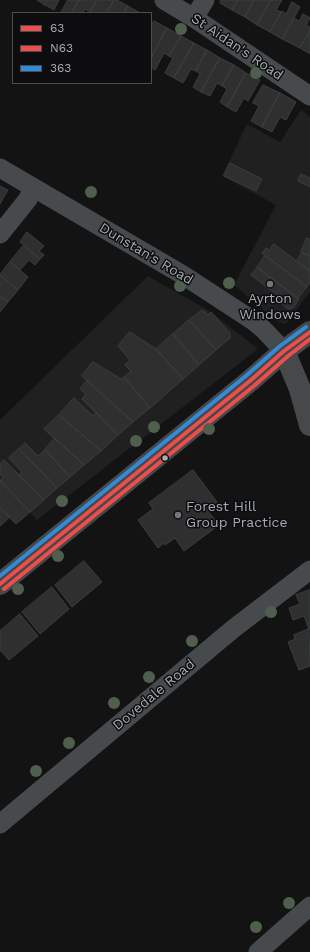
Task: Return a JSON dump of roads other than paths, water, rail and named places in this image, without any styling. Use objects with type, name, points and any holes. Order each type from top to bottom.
[{"type":"main road","points":[[0,584],[310,332]]},
{"type":"main road","points":[[284,352],[300,389],[310,425]]},
{"type":"street","name":"St Aidan's Road","points":[[164,0],[194,18],[310,96]]},
{"type":"street","points":[[194,18],[205,0]]},
{"type":"street","name":"Dunstan's Road","points":[[0,168],[183,275],[252,320],[263,329],[284,352]]},
{"type":"street","points":[[0,234],[28,199],[33,187]]},
{"type":"street","name":"Dovedale Road","points":[[0,824],[233,629],[310,570]]},
{"type":"street","points":[[258,952],[310,906]]},
{"type":"place","name":"Ayrton Windows","points":[[270,284]]},
{"type":"place","name":"Forest Hill Group Practice","points":[[178,515]]}]
